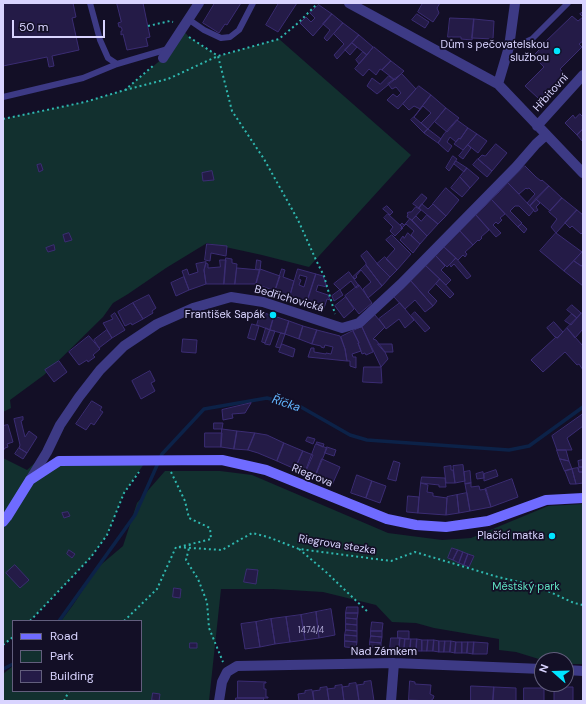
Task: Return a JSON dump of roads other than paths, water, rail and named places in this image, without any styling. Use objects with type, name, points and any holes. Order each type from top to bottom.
[{"type":"street","points":[[166,53],[199,3]]},
{"type":"street","name":"Hřbitovní","points":[[349,3],[498,84],[583,173]]},
{"type":"street","points":[[498,84],[509,47],[515,3]]},
{"type":"street","name":"Hřbitovní","points":[[537,126],[583,75]]},
{"type":"street","name":"Bedřichovická","points":[[3,522],[30,480],[60,425],[79,396],[100,370],[124,346],[156,324],[192,308],[231,297],[263,302],[342,328],[359,323],[401,284],[546,135]]},
{"type":"street","name":"Riegrova","points":[[30,480],[59,461],[222,460],[266,470],[387,519],[416,525],[446,527],[488,521],[546,500],[583,498]]},
{"type":"street","points":[[391,701],[394,663]]},
{"type":"street","name":"Nad Zámkem","points":[[220,701],[222,682],[227,672],[237,666],[394,663],[534,669]]},
{"type":"lane","points":[[90,3],[100,40],[108,58],[117,64]]},
{"type":"lane","points":[[188,19],[204,30],[221,38],[230,37],[239,30],[253,3]]},
{"type":"lane","points":[[509,47],[517,46],[532,39],[568,3]]},
{"type":"lane","points":[[3,97],[83,78],[117,64],[166,53]]},
{"type":"waterway","name":"Říčka","points":[[60,620],[135,515],[162,454],[204,409],[267,398],[301,407],[350,435],[367,440],[509,450],[529,446],[583,407]]},
{"type":"waterway","name":"Říčka","points":[[3,669],[12,664]]},
{"type":"place","name":"Dům s pečovatelskou službou","points":[[557,51]]},
{"type":"place","name":"František Sapák","points":[[273,315]]},
{"type":"place","name":"Plačící matka","points":[[552,536]]},
{"type":"park label","name":"Městský park","points":[[526,587]]}]
